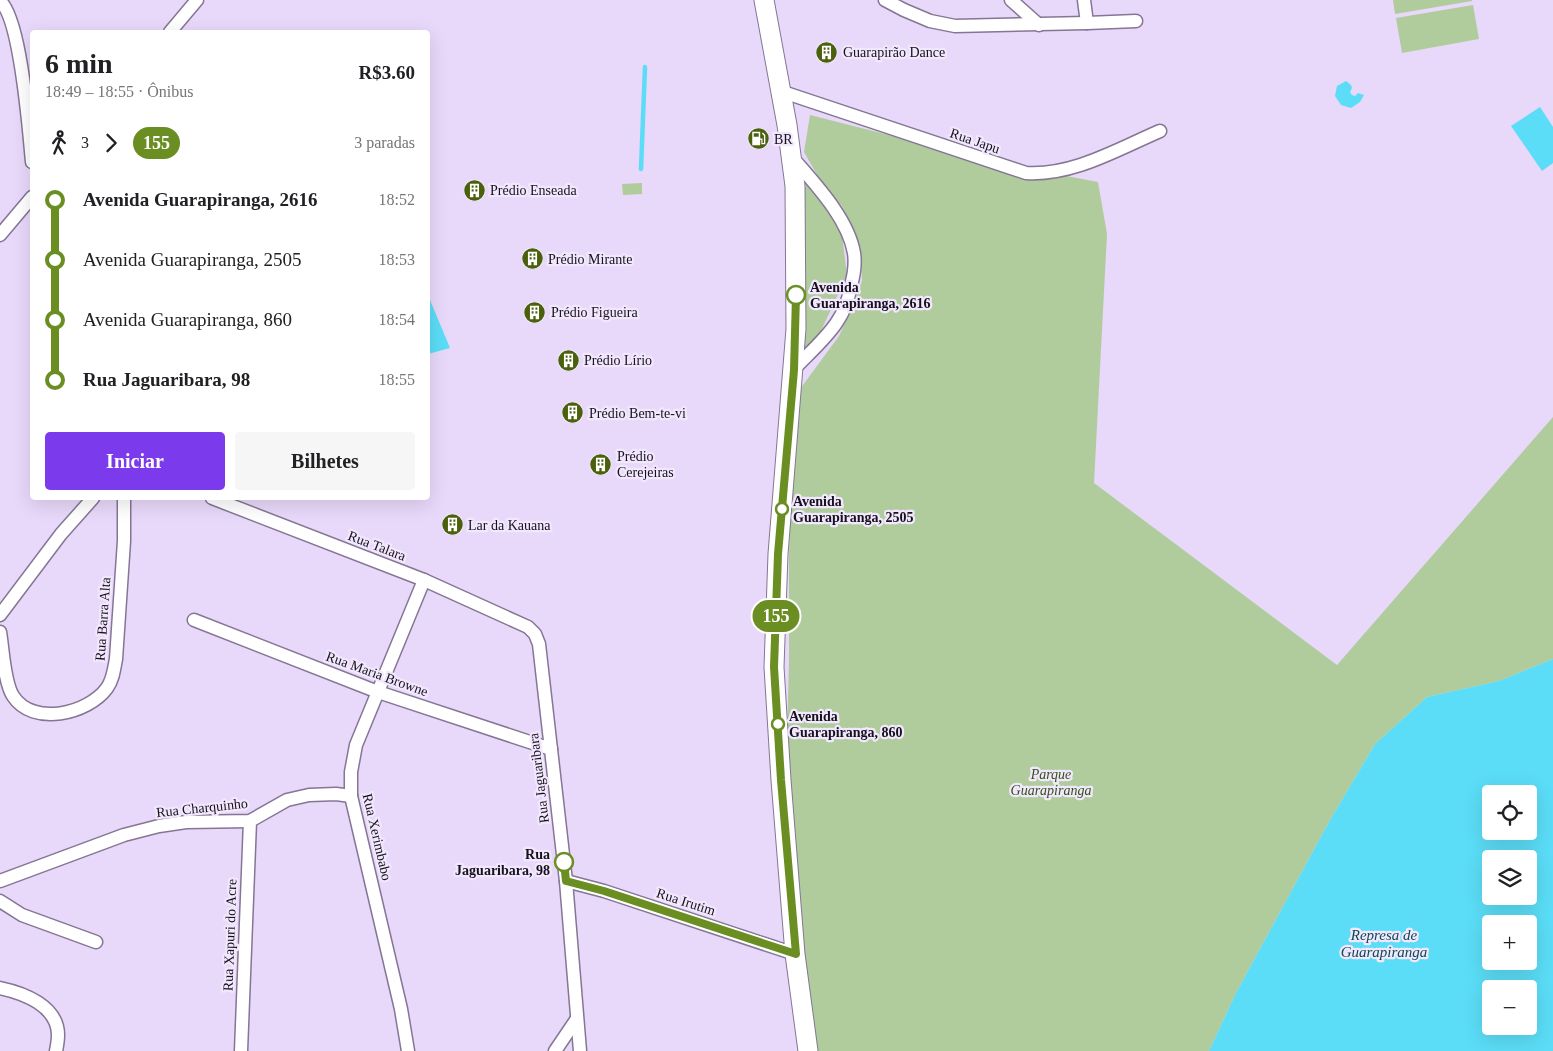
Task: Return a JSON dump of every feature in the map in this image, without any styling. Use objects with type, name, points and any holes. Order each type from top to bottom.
[{"type":"main road","points":[[764,0],[792,157],[795,186],[796,329],[778,554],[774,667],[781,780],[796,954],[808,1051]]},
{"type":"street","points":[[172,30],[197,0]]},
{"type":"street","points":[[885,0],[930,21],[955,26],[1136,21]]},
{"type":"street","points":[[1011,0],[1039,24]]},
{"type":"street","points":[[1084,0],[1087,23]]},
{"type":"street","points":[[3,4],[12,24],[19,51],[30,145]]},
{"type":"street","name":"Rua Japu","points":[[780,91],[1026,173],[1043,174],[1062,171],[1091,161],[1160,131]]},
{"type":"street","points":[[792,157],[818,187],[839,217],[850,237],[854,254],[854,274],[849,297],[838,320],[822,341],[794,370]]},
{"type":"street","points":[[0,235],[30,199]]},
{"type":"street","points":[[0,615],[61,534],[91,500]]},
{"type":"street","name":"Rua Barra Alta","points":[[0,632],[8,684],[13,696],[23,706],[40,714],[54,714],[82,707],[98,698],[107,688],[114,674],[116,659],[124,541],[124,500]]},
{"type":"street","name":"Rua Talara","points":[[217,500],[424,580],[528,627]]},
{"type":"street","name":"Rua Xerimbabo","points":[[408,1051],[401,1009],[351,796],[351,772],[356,745],[424,580]]},
{"type":"street","name":"Rua Maria Browne","points":[[194,620],[378,692],[551,749]]},
{"type":"street","name":"Rua Jaguaribara","points":[[528,627],[535,634],[539,644],[566,881],[580,1051]]},
{"type":"street","name":"Rua Charquinho","points":[[0,881],[124,835],[158,826],[186,822],[250,821],[287,800],[309,795],[336,794],[351,796]]},
{"type":"street","name":"Rua Xapuri do Acre","points":[[241,1050],[250,821]]},
{"type":"street","name":"Rua Irutim","points":[[566,881],[604,891],[796,954]]},
{"type":"street","points":[[0,901],[22,915],[96,942]]},
{"type":"street","points":[[0,988],[36,1001],[47,1010],[55,1021],[58,1034],[56,1051]]},
{"type":"street","points":[[555,1051],[576,1020]]},
{"type":"green space","points":[[1393,0],[1472,0],[1472,1],[1395,14]]},
{"type":"green space","points":[[1473,5],[1479,39],[1402,53],[1396,18]]},
{"type":"green space","name":"Parque Guarapiranga","points":[[810,115],[1003,164],[1098,182],[1107,234],[1094,483],[1337,665],[1553,417],[1553,659],[1499,681],[1427,697],[1375,744],[1330,820],[1236,993],[1209,1051],[811,1051],[786,780],[789,555],[793,453],[792,404],[803,385],[839,336],[862,281],[861,249],[855,231],[842,206],[820,180],[804,152]]},
{"type":"green space","points":[[798,175],[841,227],[847,275],[820,333],[802,352]]},
{"type":"green space","points":[[642,183],[642,194],[623,195],[622,184]]},
{"type":"water","points":[[1346,81],[1351,85],[1350,92],[1352,95],[1355,96],[1358,93],[1364,95],[1360,102],[1351,108],[1341,105],[1335,96],[1337,86]]},
{"type":"water","points":[[1540,107],[1553,127],[1553,163],[1542,171],[1511,126]]},
{"type":"water","points":[[430,300],[450,348],[430,353]]},
{"type":"water","name":"Represa de Guarapiranga","points":[[1553,659],[1553,1051],[1209,1051],[1236,993],[1330,820],[1375,744],[1427,697],[1499,681]]},
{"type":"waterway","points":[[641,169],[645,67]]},
{"type":"bus line","name":"155","points":[[564,862],[566,881],[604,891],[796,954],[781,780],[774,667],[778,554],[794,370],[796,295]]},
{"type":"place","name":"Guarapirão Dance","points":[[827,52]]},
{"type":"place","name":"BR","points":[[758,139]]},
{"type":"place","name":"Prédio Enseada","points":[[474,190]]},
{"type":"place","name":"Prédio Mirante","points":[[532,259]]},
{"type":"place","name":"Avenida Guarapiranga, 2616","points":[[796,295]]},
{"type":"place","name":"Prédio Figueira","points":[[535,312]]},
{"type":"place","name":"Prédio Lírio","points":[[568,360]]},
{"type":"place","name":"Prédio Bem-te-vi","points":[[573,413]]},
{"type":"place","name":"Prédio Cerejeiras","points":[[601,464]]},
{"type":"place","name":"Avenida Guarapiranga, 2505","points":[[782,509]]},
{"type":"place","name":"Lar da Kauana","points":[[452,525]]},
{"type":"place","name":"Avenida Guarapiranga, 860","points":[[778,724]]},
{"type":"place","name":"Rua Jaguaribara, 98","points":[[564,862]]}]
